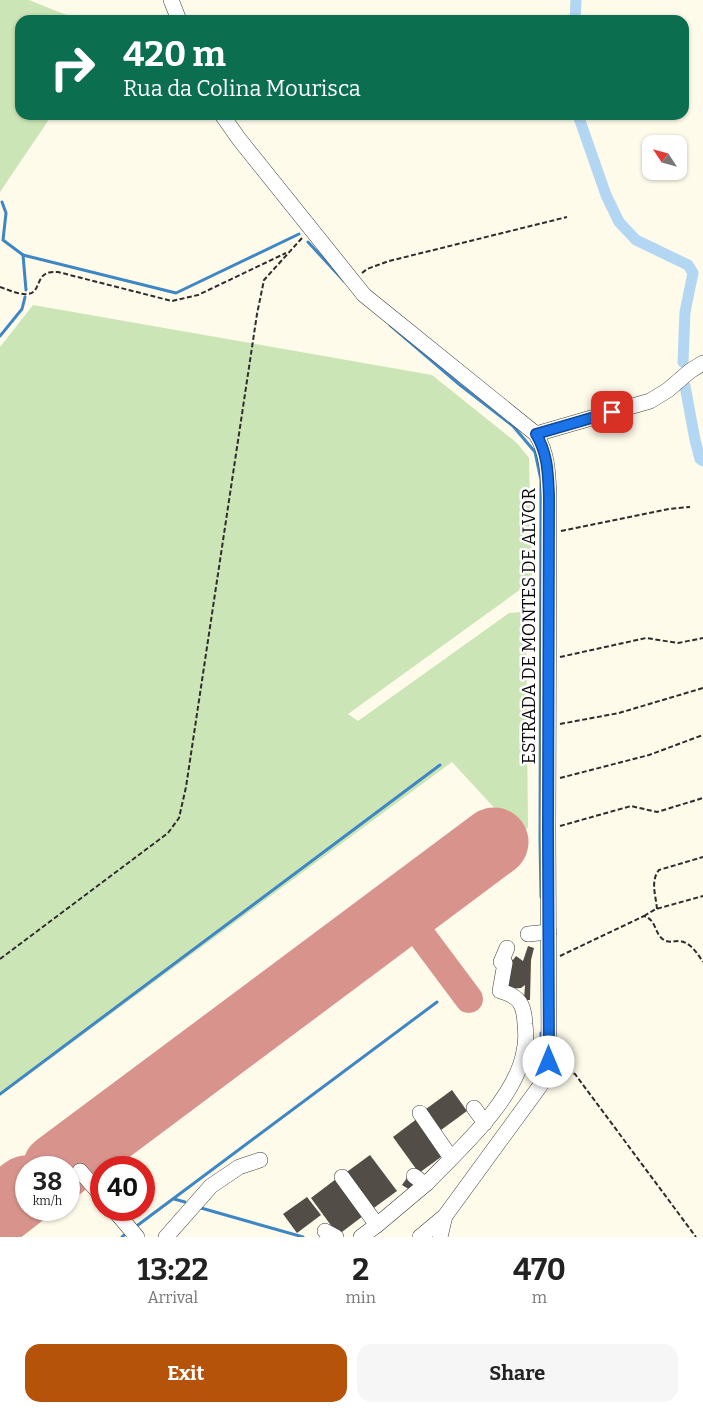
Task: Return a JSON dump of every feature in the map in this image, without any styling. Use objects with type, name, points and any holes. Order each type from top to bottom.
[{"type":"street","points":[[173,1],[177,15]]},
{"type":"street","name":"ESTRADA DE MONTES DE ALVOR","points":[[226,120],[364,295],[536,434],[542,444],[547,460],[549,496],[549,1062],[540,1086],[445,1216],[440,1237]]},
{"type":"street","points":[[536,434],[650,401],[668,390],[690,371],[703,363]]},
{"type":"street","points":[[528,934],[549,932]]},
{"type":"street","points":[[361,1237],[428,1183],[485,1123],[507,1092],[525,1051],[524,1012],[519,1000],[500,991],[504,964],[501,962],[506,948]]},
{"type":"street","points":[[474,1108],[485,1123]]},
{"type":"street","points":[[420,1113],[451,1158]]},
{"type":"street","points":[[166,1237],[210,1186],[239,1167],[260,1160]]},
{"type":"street","points":[[80,1170],[90,1182]]},
{"type":"street","points":[[414,1176],[422,1182],[428,1183]]},
{"type":"street","points":[[342,1177],[377,1225]]},
{"type":"street","points":[[420,1237],[445,1216]]},
{"type":"street","points":[[123,1221],[137,1237]]},
{"type":"path","points":[[353,281],[367,268],[389,261],[567,217]]},
{"type":"path","points":[[0,960],[168,833],[179,818],[186,787],[257,314],[264,280],[311,228]]},
{"type":"path","points":[[0,287],[15,293],[29,294],[34,291],[45,273],[50,271],[172,302],[198,294],[287,253]]},
{"type":"path","points":[[549,533],[669,508],[690,507]]},
{"type":"path","points":[[548,660],[646,638],[678,643],[703,638]]},
{"type":"path","points":[[548,726],[619,713],[703,688]]},
{"type":"path","points":[[548,781],[649,755],[703,735]]},
{"type":"path","points":[[548,829],[630,806],[657,812],[703,798]]},
{"type":"path","points":[[657,909],[653,882],[654,875],[659,870],[703,857]]},
{"type":"path","points":[[549,962],[657,909],[703,896]]},
{"type":"path","points":[[644,916],[650,918],[662,939],[668,942],[680,941],[688,944],[696,951],[703,962]]},
{"type":"path","points":[[549,1062],[575,1074],[696,1237]]},
{"type":"green space","points":[[0,0],[29,0],[66,15],[15,15],[15,120],[49,120],[0,192]]},
{"type":"green space","points":[[33,305],[432,375],[517,443],[529,458],[532,581],[348,714],[358,721],[509,613],[521,612],[526,621],[528,827],[521,837],[452,762],[0,1096],[0,347]]},
{"type":"building","points":[[528,946],[534,948],[531,960],[530,1000],[524,1000],[525,985],[521,988],[508,989],[510,958],[513,960],[516,956],[523,961]]},
{"type":"building","points":[[452,1090],[467,1111],[441,1130],[426,1109]]},
{"type":"building","points":[[418,1118],[445,1154],[419,1173],[393,1137]]},
{"type":"building","points":[[370,1155],[397,1191],[371,1210],[344,1174]]},
{"type":"building","points":[[409,1175],[417,1180],[410,1190],[402,1185]]},
{"type":"building","points":[[336,1179],[363,1216],[338,1235],[311,1198]]},
{"type":"building","points":[[307,1197],[321,1215],[297,1233],[283,1214]]},
{"type":"waterway","points":[[575,15],[576,0]]},
{"type":"waterway","points":[[580,120],[606,195],[619,222],[636,240],[688,265],[693,273],[685,312],[683,362]]},
{"type":"waterway","points":[[2,202],[6,213],[3,240],[23,255],[176,293],[299,234]]},
{"type":"waterway","points":[[308,242],[344,281]]},
{"type":"waterway","points":[[23,255],[26,290]]},
{"type":"waterway","points":[[0,336],[22,309],[25,297]]},
{"type":"waterway","points":[[390,325],[460,385],[513,426],[535,452],[541,480],[541,897]]},
{"type":"waterway","points":[[685,386],[695,440],[700,459],[703,461]]},
{"type":"waterway","points":[[0,1094],[440,765]]},
{"type":"waterway","points":[[138,1225],[437,1002]]},
{"type":"waterway","points":[[541,1033],[541,1063]]},
{"type":"waterway","points":[[174,1199],[185,1202]]},
{"type":"waterway","points":[[201,1208],[303,1237]]},
{"type":"taxiway","points":[[392,918],[402,916],[410,920],[469,999]]},
{"type":"runway","points":[[73,1156],[494,842]]},
{"type":"runway","points":[[0,1210],[15,1198]]},
{"type":"route","points":[[549,1062],[549,496],[547,460],[542,444],[536,434],[612,412]]}]
